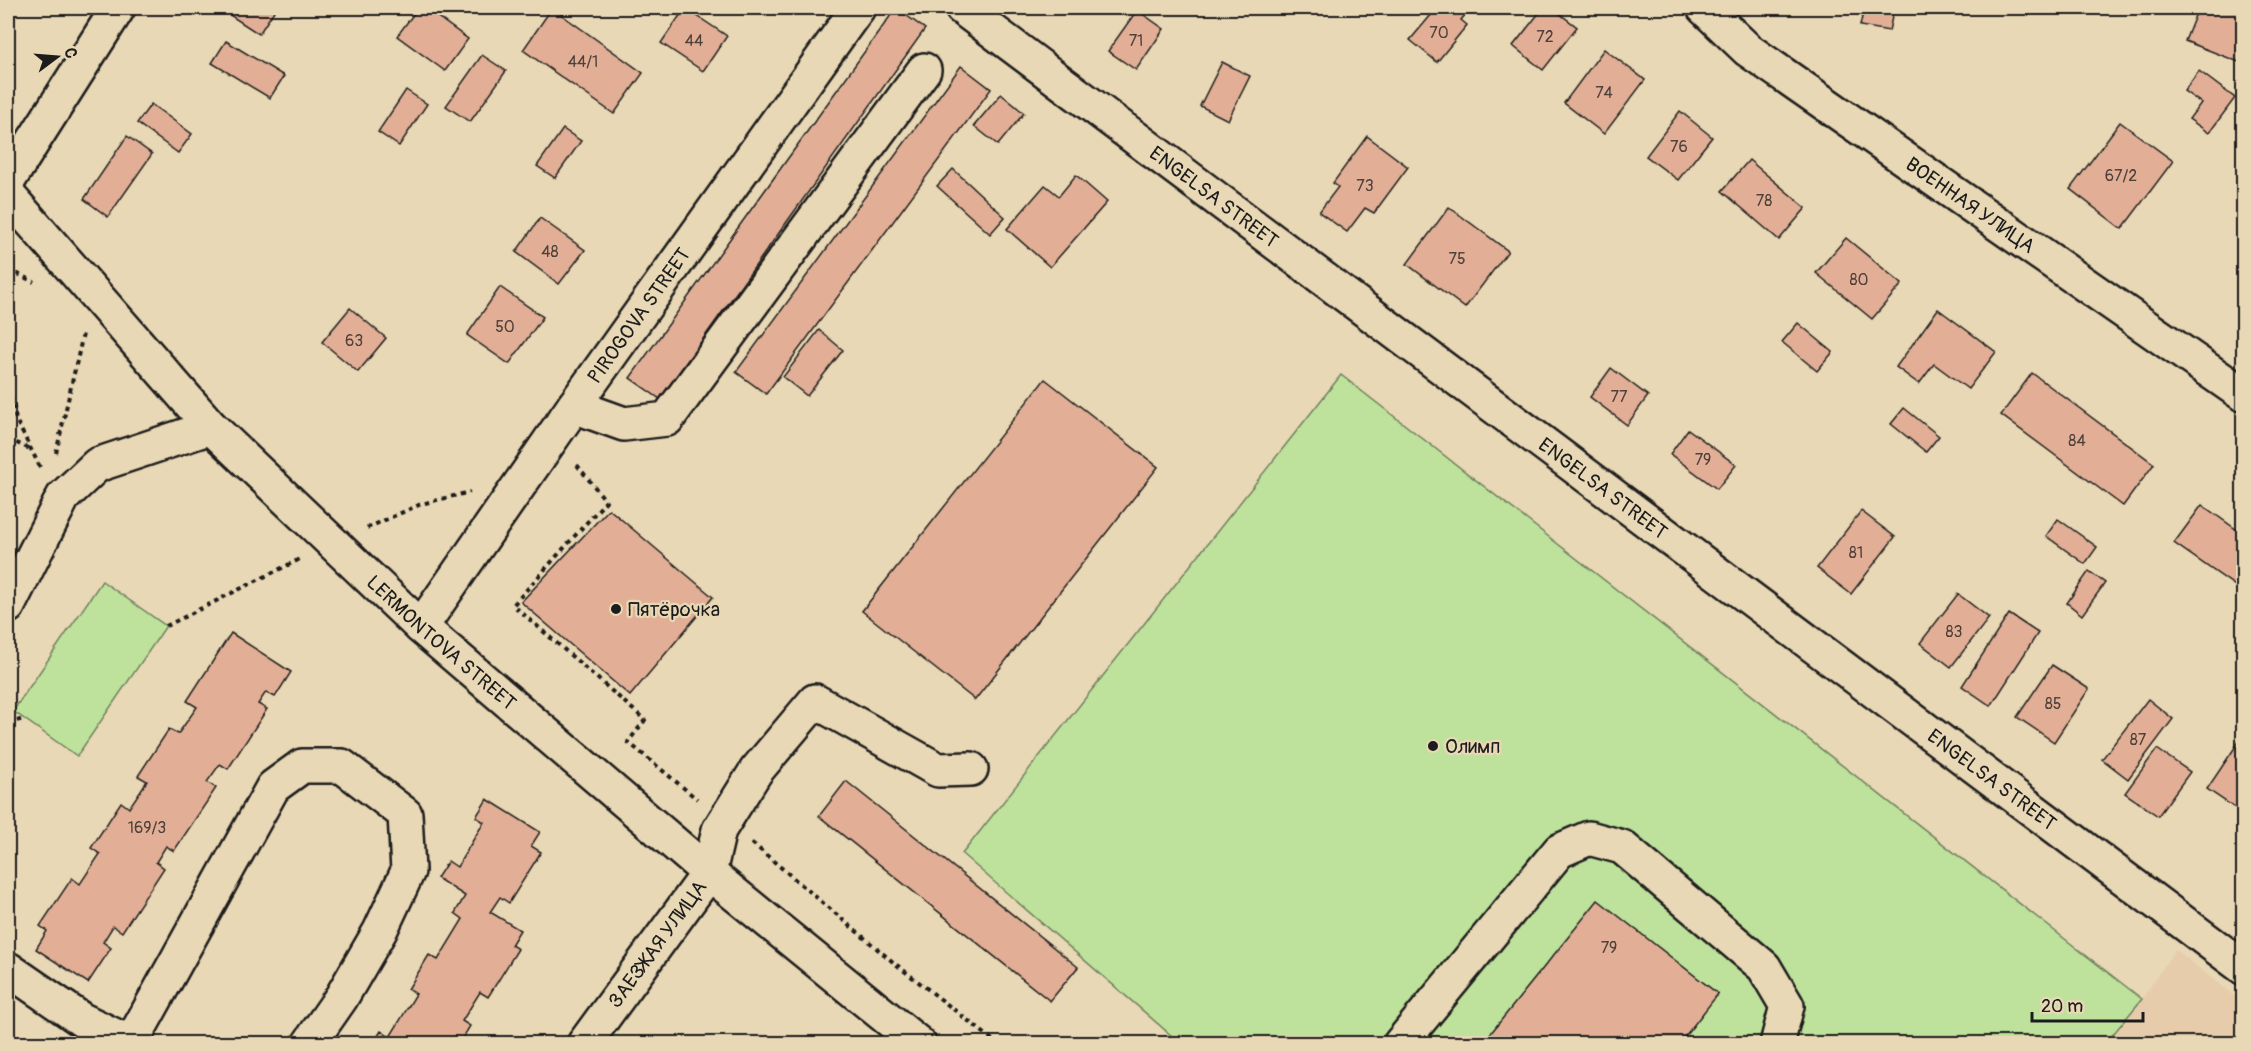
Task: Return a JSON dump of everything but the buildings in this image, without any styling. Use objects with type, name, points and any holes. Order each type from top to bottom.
[{"type":"street","points":[[8,181],[118,8]]},
{"type":"street","name":"PIROGOVA STREET","points":[[421,627],[574,406],[858,8]]},
{"type":"street","name":"ENGELSA STREET","points":[[962,8],[2244,968]]},
{"type":"street","name":"ВОЕННАЯ УЛИЦА","points":[[1704,8],[1748,50],[2244,395]]},
{"type":"street","points":[[574,406],[624,424],[667,419],[924,70]]},
{"type":"street","name":"LERMONTOVA STREET","points":[[8,195],[211,427],[421,627],[709,873],[919,1044]]},
{"type":"street","points":[[8,606],[56,491],[97,465],[211,427]]},
{"type":"street","points":[[709,873],[719,830],[756,771],[815,701],[939,771],[971,769]]},
{"type":"street","points":[[8,969],[82,1020],[132,1043],[273,787],[302,766],[342,765],[405,814],[408,871],[380,932],[341,998],[309,1044]]},
{"type":"street","points":[[1400,1044],[1559,851],[1589,838],[1622,847],[1764,967],[1788,1006],[1777,1044]]},
{"type":"street","name":"ЗАЕЗЖАЯ УЛИЦА","points":[[584,1044],[709,873]]},
{"type":"path","points":[[56,491],[84,330]]},
{"type":"path","points":[[8,379],[16,420],[56,491]]},
{"type":"path","points":[[8,440],[31,450]]},
{"type":"path","points":[[8,723],[24,719]]},
{"type":"shaded area","points":[[2175,949],[2243,1003],[2243,1043],[2105,1044],[2142,999]]},
{"type":"green space","name":"Олимп","points":[[1341,375],[2142,999],[2105,1044],[1180,1043],[962,854]]},
{"type":"green space","points":[[102,581],[166,626],[77,756],[13,711]]},
{"type":"place","name":"Пятёрочка","points":[[616,609]]},
{"type":"place","name":"Олимп","points":[[1433,746]]}]
